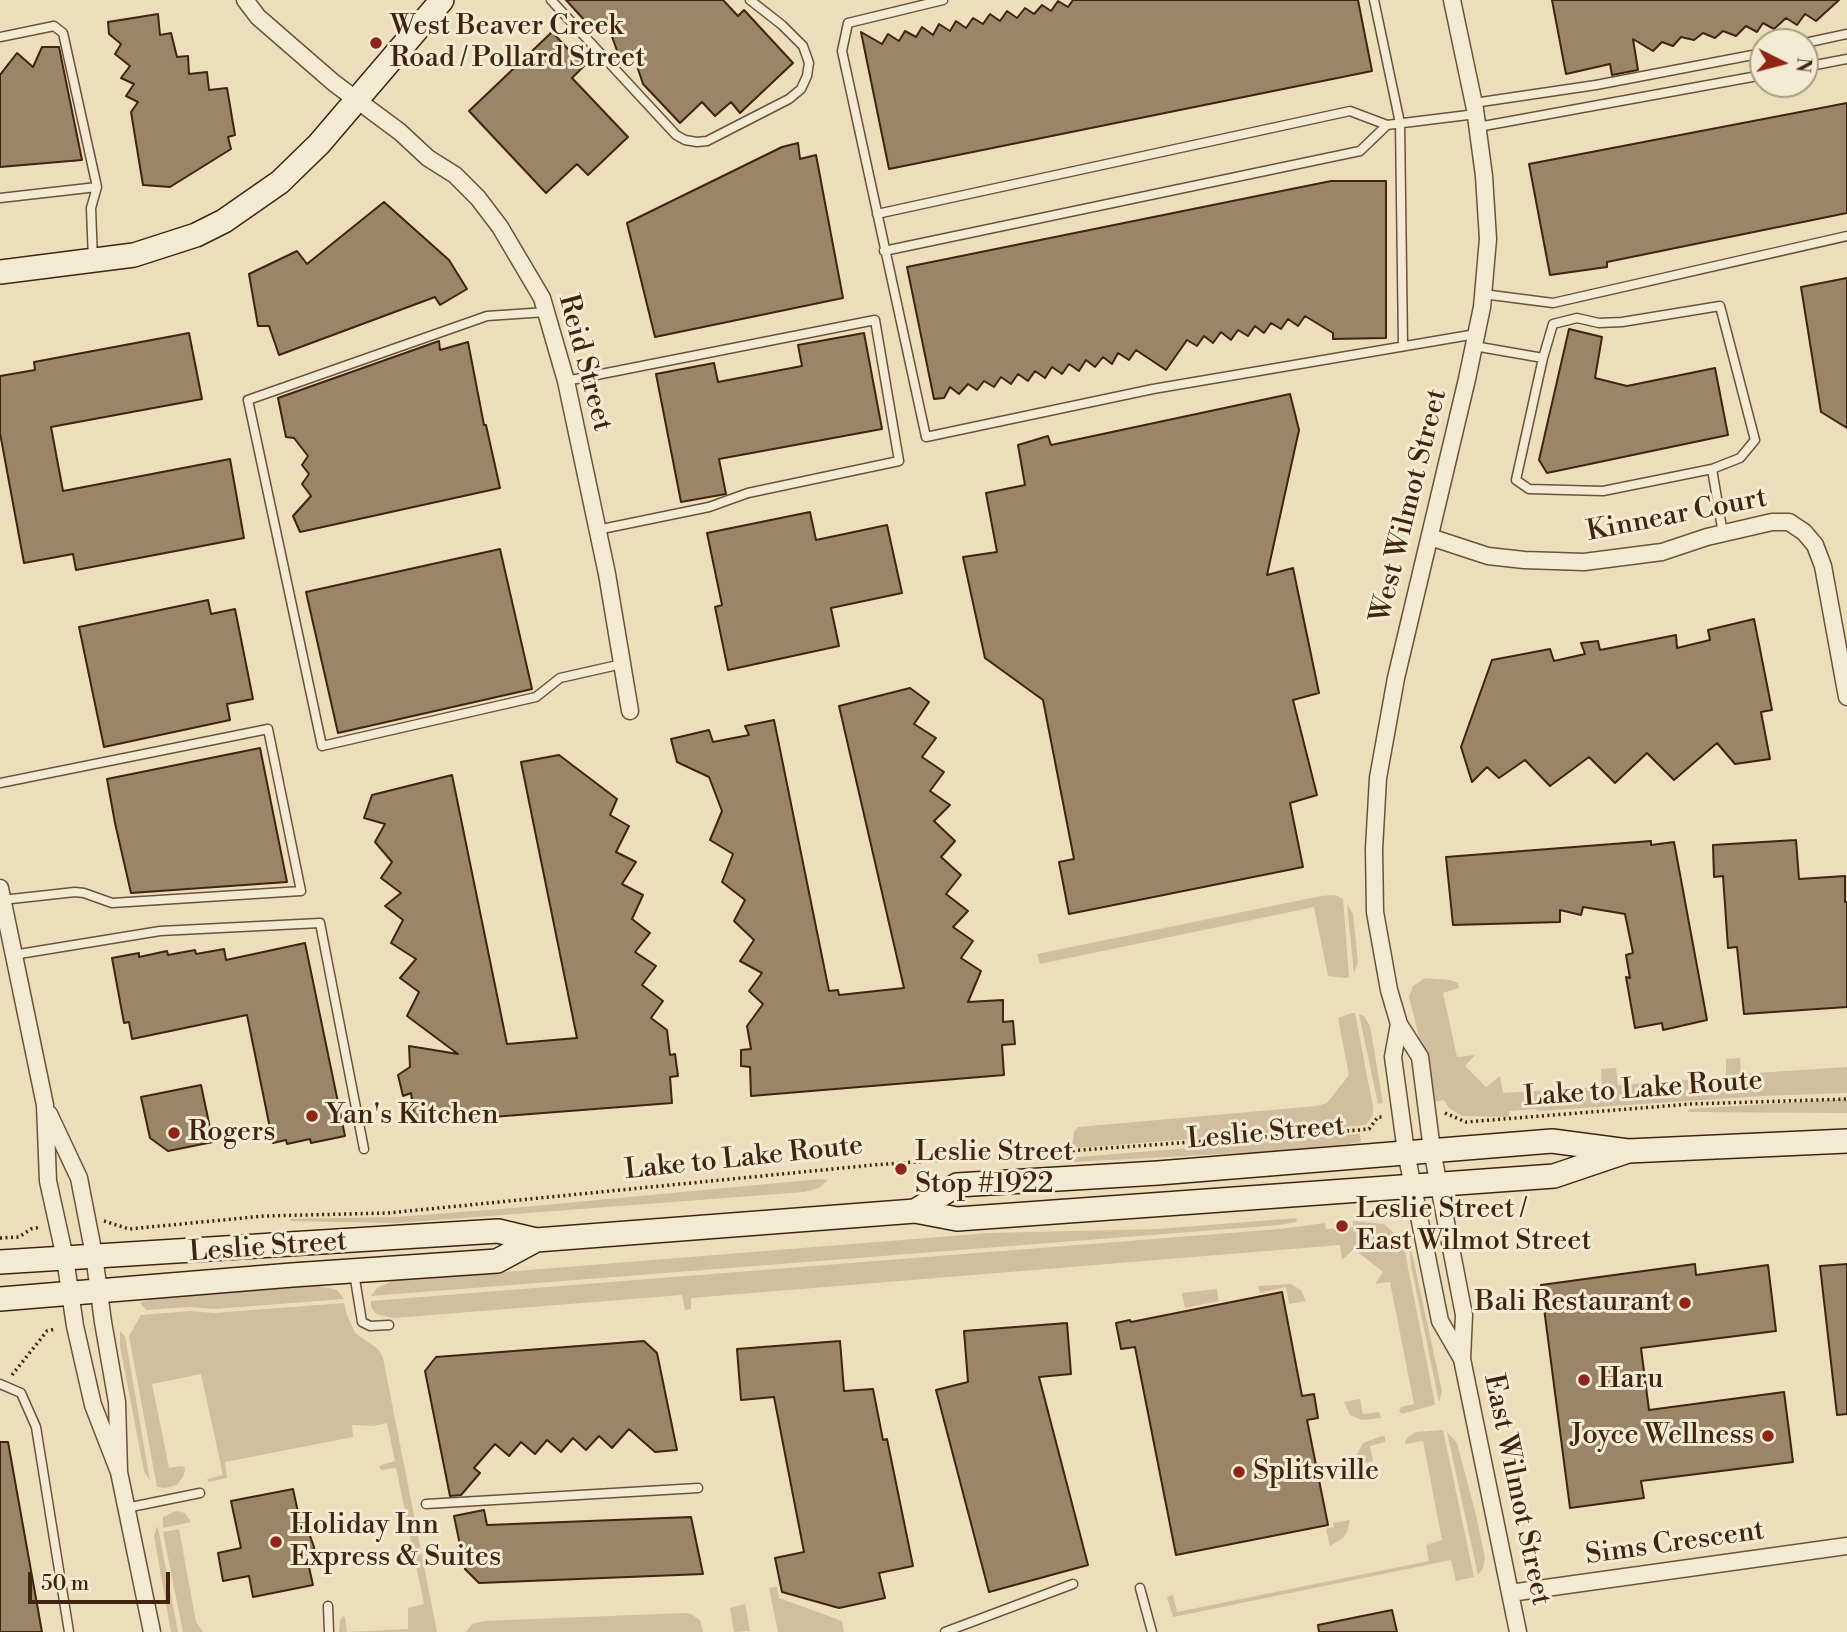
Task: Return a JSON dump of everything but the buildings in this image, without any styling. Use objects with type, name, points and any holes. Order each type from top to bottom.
[{"type":"main road","points":[[0,272],[134,255],[196,234],[224,221],[280,182],[319,144],[442,0]]},
{"type":"main road","name":"Leslie Street","points":[[915,1211],[957,1185],[1552,1141],[1628,1151],[1845,1139]]},
{"type":"main road","name":"Leslie Street","points":[[0,1262],[498,1231],[536,1240],[915,1211],[957,1219],[1554,1176],[1628,1151]]},
{"type":"main road","name":"Leslie Street","points":[[0,1299],[497,1261],[536,1240]]},
{"type":"street","name":"Reid Street","points":[[244,0],[258,17],[356,101],[455,176],[478,198],[524,264],[542,298],[566,381],[607,574],[630,711]]},
{"type":"street","name":"West Wilmot Street","points":[[1432,1150],[1420,1057],[1399,1024],[1389,990],[1375,912],[1374,849],[1378,778],[1396,678],[1475,340],[1483,294],[1488,239],[1484,176],[1476,115],[1452,0]]},
{"type":"street","name":"Kinnear Court","points":[[1430,537],[1488,556],[1584,562],[1662,552],[1723,534],[1789,522],[1804,532],[1815,545],[1823,566],[1847,696]]},
{"type":"street","points":[[1,894],[45,1105],[48,1181],[70,1294],[93,1405],[119,1472]]},
{"type":"street","name":"West Wilmot Street","points":[[1399,1024],[1393,1057],[1406,1152]]},
{"type":"street","points":[[45,1105],[79,1178],[117,1402],[119,1472],[152,1632]]},
{"type":"street","name":"East Wilmot Street","points":[[1432,1150],[1464,1314],[1462,1359],[1518,1632]]},
{"type":"street","name":"East Wilmot Street","points":[[1406,1152],[1440,1321],[1462,1359]]},
{"type":"street","name":"Sims Crescent","points":[[1510,1593],[1847,1546]]},
{"type":"lane","points":[[551,0],[677,135],[685,141],[697,142],[708,141],[789,99],[801,89],[807,76],[809,63],[803,47],[782,25],[750,0]]},
{"type":"lane","points":[[943,0],[848,23],[842,51],[926,437],[1153,389],[1403,346],[1475,340],[1543,358]]},
{"type":"lane","points":[[1374,0],[1400,123],[1403,346]]},
{"type":"lane","points":[[0,37],[54,26],[63,33],[97,187],[91,208],[93,262]]},
{"type":"lane","points":[[1819,41],[1847,34]]},
{"type":"lane","points":[[1476,115],[1596,85],[1749,56]]},
{"type":"lane","points":[[1819,64],[1847,59]]},
{"type":"lane","points":[[877,214],[1350,111],[1387,125],[1749,77]]},
{"type":"lane","points":[[884,251],[1360,151],[1387,125]]},
{"type":"lane","points":[[0,198],[97,187]]},
{"type":"lane","points":[[1483,294],[1553,303],[1847,236]]},
{"type":"lane","points":[[1720,306],[1755,440],[1740,458],[1712,469],[1603,491],[1529,489],[1516,481],[1543,358],[1553,324],[1577,318],[1599,323],[1622,322],[1720,306]]},
{"type":"lane","points":[[546,312],[487,316],[248,400],[321,746],[536,697],[560,678],[621,664]]},
{"type":"lane","points":[[566,381],[875,320],[899,461],[748,493],[709,507],[597,530]]},
{"type":"lane","points":[[1712,469],[1723,534]]},
{"type":"lane","points":[[0,783],[268,729],[300,891],[112,903],[75,892],[1,894]]},
{"type":"lane","points":[[13,955],[160,931],[320,923],[364,1150]]},
{"type":"lane","points":[[354,1271],[362,1322],[370,1326],[389,1325]]},
{"type":"lane","points":[[2,1385],[20,1393],[36,1427],[69,1632]]},
{"type":"lane","points":[[426,1504],[698,1488]]},
{"type":"lane","points":[[126,1508],[200,1493]]},
{"type":"lane","points":[[945,1632],[1073,1584]]},
{"type":"lane","points":[[1140,1588],[1152,1632]]},
{"type":"lane","points":[[328,1606],[329,1632]]},
{"type":"path","name":"Lake to Lake Route","points":[[1443,1112],[1466,1122],[1691,1104],[1847,1099]]},
{"type":"path","name":"Lake to Lake Route","points":[[104,1221],[129,1228],[264,1216],[388,1213],[887,1164],[1359,1130],[1369,1129],[1378,1117],[1383,1116]]},
{"type":"path","points":[[0,1238],[19,1237],[31,1228]]},
{"type":"path","points":[[2,1385],[47,1331],[55,1329]]},
{"type":"shaded area","points":[[1335,895],[1343,899],[1349,977],[1346,978],[1328,976],[1314,907],[1040,964],[1037,954],[1321,896]]},
{"type":"shaded area","points":[[1347,904],[1353,914],[1358,962],[1354,973]]},
{"type":"shaded area","points":[[1425,978],[1458,983],[1459,988],[1443,993],[1457,1057],[1475,1055],[1465,1066],[1486,1087],[1500,1076],[1503,1093],[1602,1087],[1601,1069],[1616,1068],[1618,1085],[1726,1077],[1726,1059],[1740,1058],[1741,1074],[1847,1067],[1847,1093],[1536,1109],[1509,1111],[1509,1117],[1462,1116],[1449,1108],[1444,1100],[1435,1102],[1409,997],[1413,986]]},
{"type":"shaded area","points":[[1355,1013],[1373,1107],[1373,1115],[1366,1125],[1078,1148],[1072,1145],[1074,1132],[1078,1127],[1327,1103],[1349,1075],[1338,1018]]},
{"type":"shaded area","points":[[1359,1014],[1364,1016],[1370,1026],[1383,1103],[1378,1104]]},
{"type":"shaded area","points":[[1847,1099],[1847,1113],[1688,1112],[1689,1109]]},
{"type":"shaded area","points":[[1360,1134],[1361,1142],[1301,1150],[1071,1162],[1078,1157]]},
{"type":"shaded area","points":[[828,1180],[819,1188],[804,1192],[397,1223],[290,1221],[396,1217],[513,1208]]},
{"type":"shaded area","points":[[1297,1218],[1296,1222],[1279,1225],[371,1296],[377,1288],[392,1281],[989,1233],[1157,1229]]},
{"type":"shaded area","points":[[1353,1221],[1384,1224],[1399,1237],[1404,1237],[1434,1405],[1402,1414],[1399,1411],[1401,1407],[1414,1404],[1390,1282],[1375,1284],[1383,1272],[1354,1249],[1342,1260],[1340,1245],[691,1298],[691,1309],[685,1310],[682,1295],[394,1318],[376,1314],[371,1307],[371,1301],[1280,1229],[1325,1223],[1326,1229],[1353,1227]]},
{"type":"shaded area","points":[[1408,1235],[1442,1391],[1439,1402],[1411,1265]]},
{"type":"shaded area","points":[[1291,1284],[1301,1290],[1306,1301],[1289,1304],[1286,1287],[1260,1293],[1258,1286]]},
{"type":"shaded area","points":[[316,1285],[337,1290],[344,1299],[214,1309],[189,1307],[146,1310],[140,1303],[154,1298]]},
{"type":"shaded area","points":[[1217,1289],[1219,1301],[1185,1308],[1182,1293]]},
{"type":"shaded area","points":[[344,1303],[355,1333],[378,1349],[383,1358],[437,1632],[347,1632],[408,1629],[408,1608],[424,1604],[396,1468],[379,1468],[395,1461],[387,1423],[373,1426],[352,1425],[353,1437],[225,1462],[227,1478],[209,1482],[207,1479],[223,1475],[201,1374],[152,1384],[169,1468],[185,1468],[177,1485],[157,1487],[129,1336],[141,1315],[190,1311],[214,1313]]},
{"type":"shaded area","points":[[120,1331],[125,1336],[150,1481],[144,1471],[120,1346]]},
{"type":"shaded area","points":[[1360,1399],[1363,1414],[1379,1412],[1381,1418],[1362,1420],[1350,1415],[1344,1402]]},
{"type":"shaded area","points":[[1443,1430],[1474,1577],[1456,1581],[1451,1560],[1173,1617],[1167,1597],[1173,1595],[1177,1612],[1429,1561],[1426,1545],[1442,1540],[1423,1441],[1405,1442],[1416,1432]]},
{"type":"shaded area","points":[[1447,1432],[1457,1443],[1476,1515],[1485,1558],[1478,1575]]},
{"type":"shaded area","points":[[1385,1437],[1385,1442],[1370,1446],[1373,1461],[1357,1465],[1356,1456],[1363,1443]]},
{"type":"shaded area","points":[[176,1511],[185,1513],[191,1522],[163,1528],[163,1517]]},
{"type":"shaded area","points":[[1350,1520],[1343,1538],[1330,1546],[1326,1529],[1334,1527],[1333,1523]]},
{"type":"shaded area","points":[[157,1526],[178,1632],[171,1632],[154,1536]]},
{"type":"shaded area","points":[[179,1529],[196,1622],[203,1632],[183,1632],[163,1532]]},
{"type":"shaded area","points":[[777,1587],[779,1598],[842,1621],[844,1632],[778,1632],[769,1588]]},
{"type":"shaded area","points":[[745,1604],[750,1631],[734,1632],[730,1608]]},
{"type":"shaded area","points":[[684,1613],[700,1620],[703,1632],[466,1632],[472,1624],[484,1621]]},
{"type":"shaded area","points":[[343,1616],[345,1618],[347,1632],[339,1632]]},
{"type":"place","name":"West Beaver Creek Road / Pollard Street","points":[[376,43]]},
{"type":"place","name":"Yan's Kitchen","points":[[312,1116]]},
{"type":"place","name":"Rogers","points":[[174,1133]]},
{"type":"place","name":"Leslie Street Stop #1922","points":[[901,1169]]},
{"type":"place","name":"Leslie Street / East Wilmot Street","points":[[1342,1226]]},
{"type":"place","name":"Bali Restaurant","points":[[1685,1303]]},
{"type":"place","name":"Haru","points":[[1584,1380]]},
{"type":"place","name":"Joyce Wellness","points":[[1768,1436]]},
{"type":"place","name":"Splitsville","points":[[1239,1472]]},
{"type":"place","name":"Holiday Inn Express & Suites","points":[[276,1542]]}]
